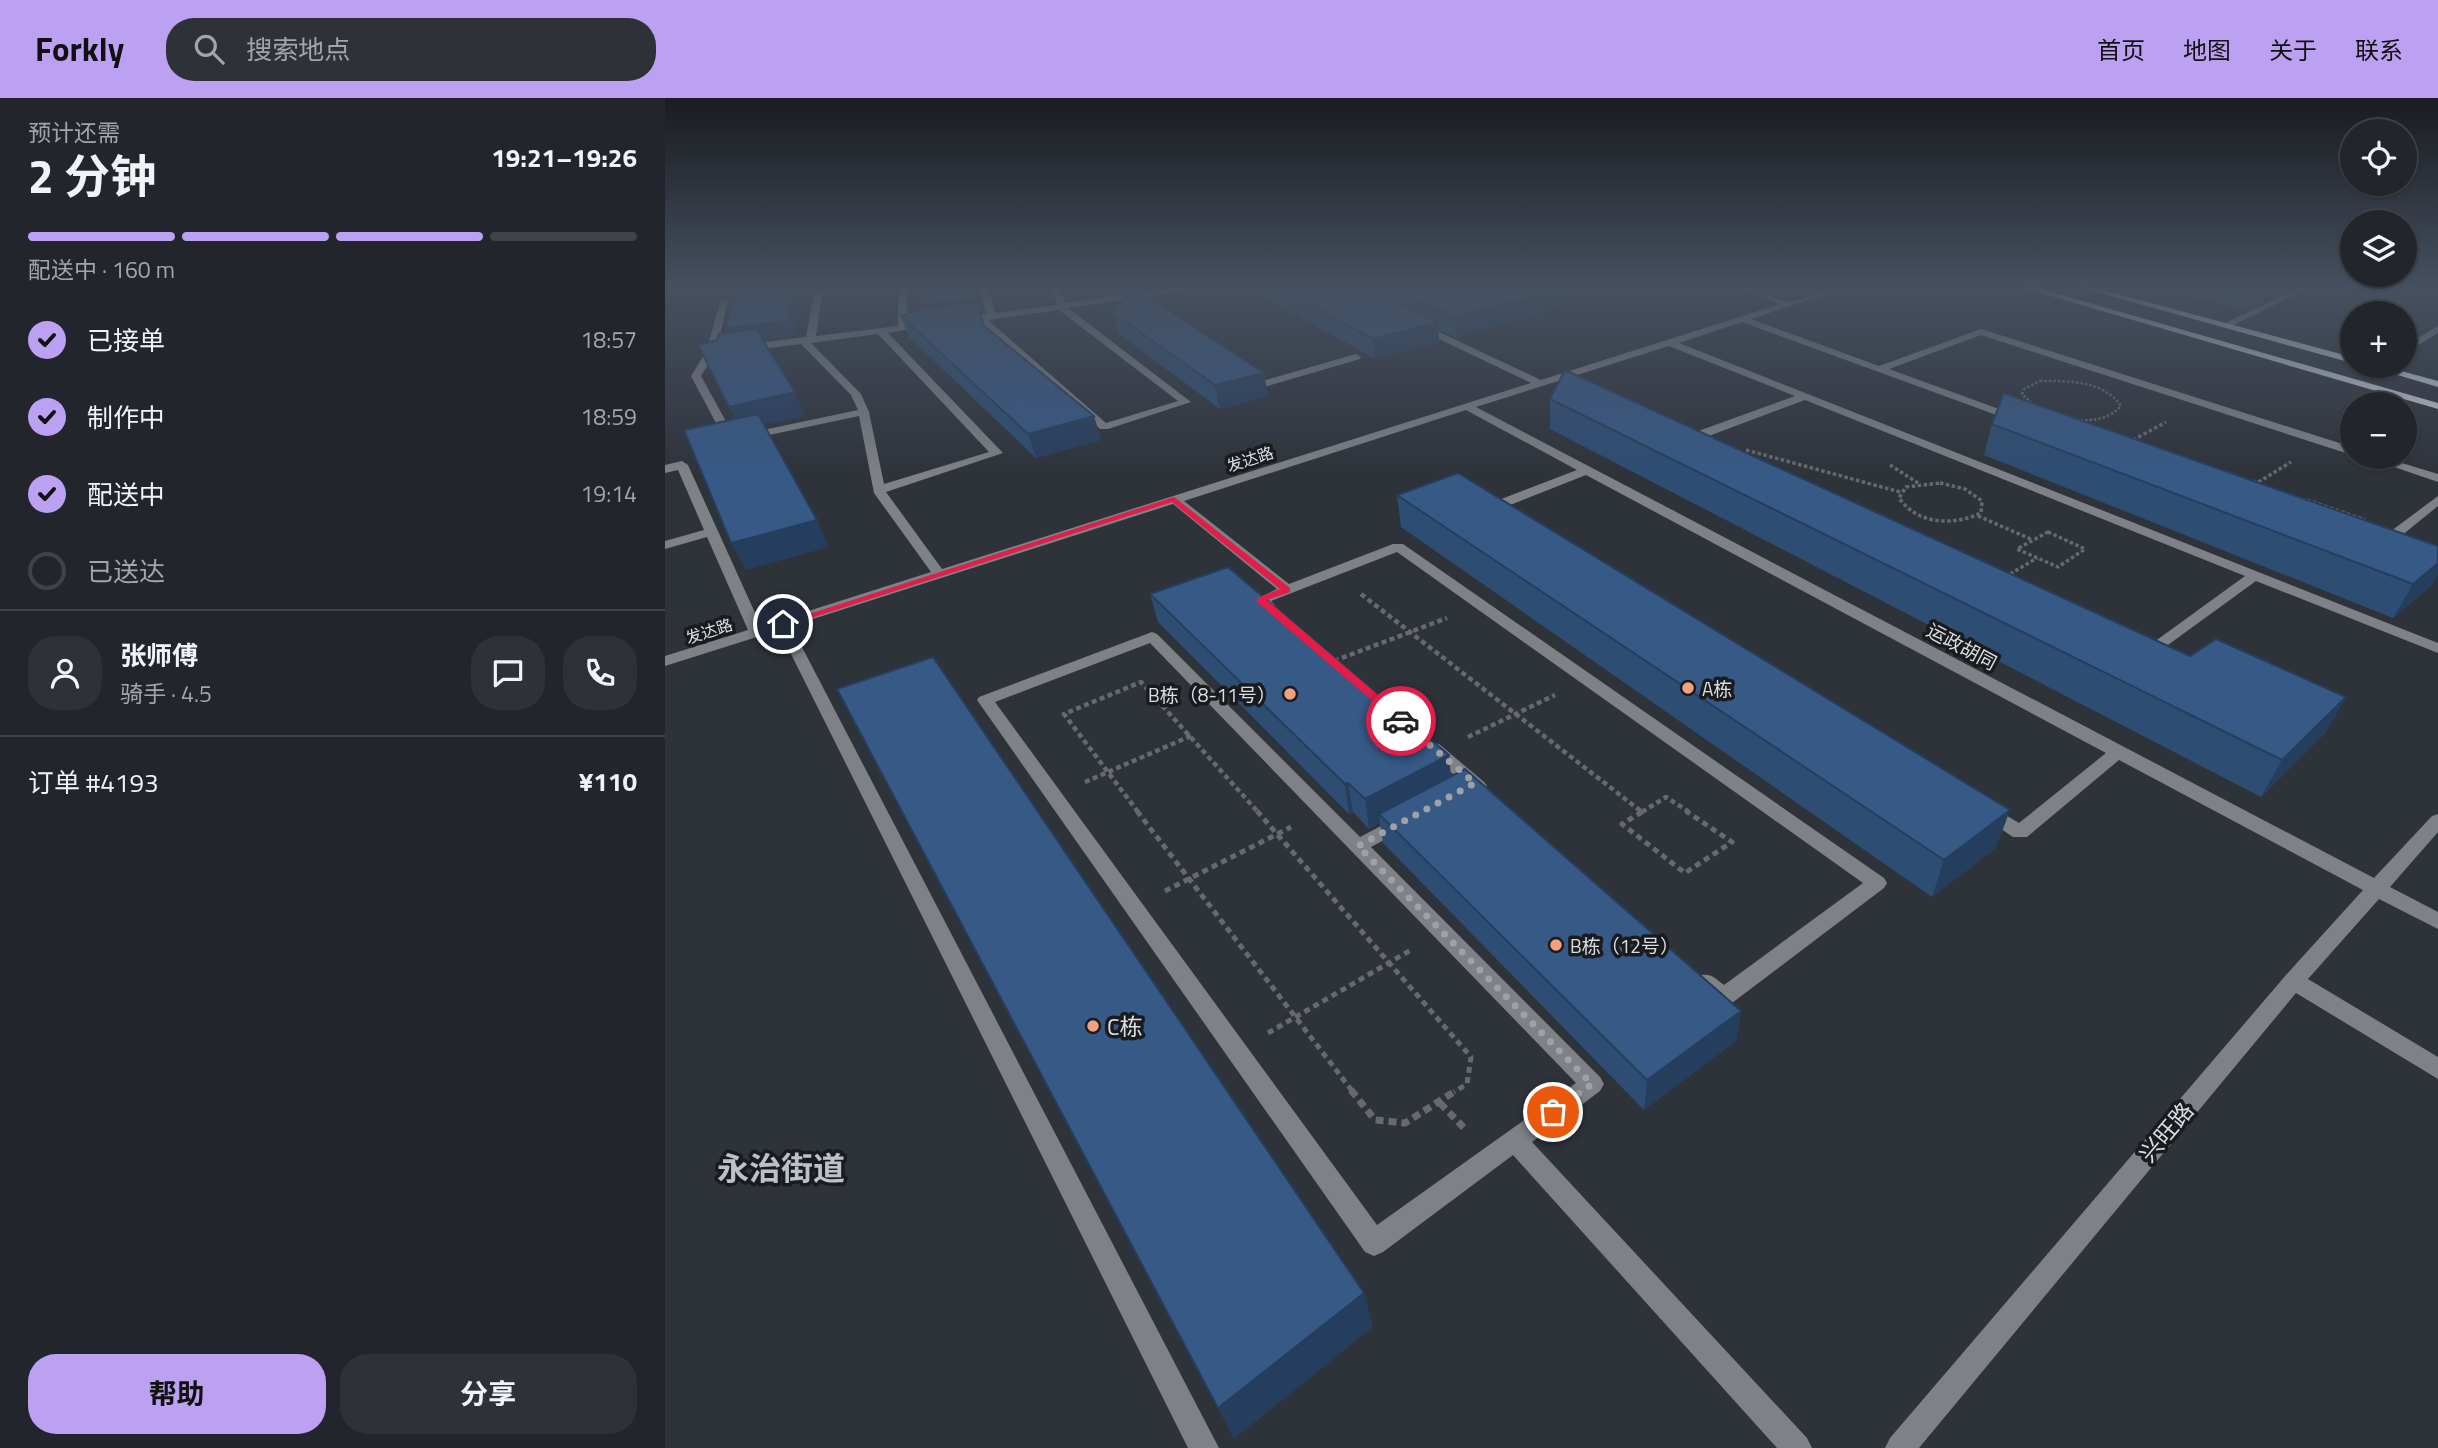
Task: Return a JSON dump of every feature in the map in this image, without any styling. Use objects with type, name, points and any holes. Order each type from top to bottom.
[{"type":"main road","points":[[2243,350],[2438,406]]},
{"type":"main road","points":[[2314,350],[2340,357]]},
{"type":"main road","points":[[2417,378],[2438,384]]},
{"type":"street","points":[[728,350],[711,352],[696,376],[731,440],[864,412]]},
{"type":"street","points":[[815,350],[856,394],[864,412],[879,490],[939,574]]},
{"type":"street","points":[[879,490],[997,453],[899,350]]},
{"type":"street","points":[[1021,350],[1104,427],[1185,402],[1117,350]]},
{"type":"street","points":[[1470,350],[1540,383]]},
{"type":"street","name":"发达路","points":[[665,661],[1644,350]]},
{"type":"street","points":[[1689,350],[2438,648]]},
{"type":"street","points":[[1827,350],[2045,429]]},
{"type":"street","points":[[1880,369],[1932,350]]},
{"type":"street","points":[[2037,350],[2340,447]]},
{"type":"street","points":[[1230,360],[1264,383],[1356,357]]},
{"type":"street","points":[[1708,451],[1683,440],[1805,396]]},
{"type":"street","name":"运政胡同","points":[[1467,406],[2438,921]]},
{"type":"street","points":[[665,469],[682,465],[756,632]]},
{"type":"street","points":[[2409,469],[2438,478]]},
{"type":"street","points":[[1518,521],[1495,506],[1588,470]]},
{"type":"street","points":[[1174,499],[1287,590]]},
{"type":"street","points":[[2377,549],[2438,500]]},
{"type":"street","points":[[665,545],[711,532]]},
{"type":"street","points":[[1332,662],[1261,600],[1398,547],[1877,883],[1724,997],[1693,971]]},
{"type":"street","points":[[2133,649],[2145,655],[2255,575]]},
{"type":"street","points":[[783,624],[1204,1448]]},
{"type":"street","points":[[1152,637],[1233,718],[1592,1084],[1374,1243],[985,700],[1152,637]]},
{"type":"street","points":[[1417,734],[1495,801]]},
{"type":"street","points":[[1973,803],[2020,832],[2119,751]]},
{"type":"street","points":[[1451,796],[1475,783]]},
{"type":"street","points":[[1358,846],[1416,814]]},
{"type":"street","name":"兴旺路","points":[[1900,1448],[2294,981],[2438,821]]},
{"type":"street","points":[[2294,981],[2438,1069]]},
{"type":"street","points":[[1515,1140],[1797,1448]]},
{"type":"path","points":[[2094,426],[2035,407],[2022,394],[2024,389],[2040,381],[2071,382],[2101,389],[2127,400]]},
{"type":"path","points":[[2045,429],[2068,417],[2111,416],[2122,406],[2114,396]]},
{"type":"path","points":[[2145,444],[2133,440],[2176,417]]},
{"type":"path","points":[[1693,436],[1900,492],[1915,484],[1953,485],[1976,495],[1982,501],[1983,507],[1977,516]]},
{"type":"path","points":[[2246,490],[2298,457]]},
{"type":"path","points":[[2245,478],[2270,487]]},
{"type":"path","points":[[1900,492],[1902,504],[1920,516],[1948,521],[1977,516],[2033,541]]},
{"type":"path","points":[[2296,496],[2399,531]]},
{"type":"path","points":[[2048,532],[2085,548],[2058,567],[2038,558],[2017,549],[2048,532]]},
{"type":"path","points":[[2005,578],[2038,558]]},
{"type":"path","points":[[1333,572],[1642,812]]},
{"type":"path","points":[[1332,662],[1481,606]]},
{"type":"path","points":[[1438,752],[1587,680]]},
{"type":"path","points":[[1141,682],[1192,736],[1471,1057],[1467,1084],[1405,1123],[1375,1119],[1294,1018],[1064,714],[1141,682]]},
{"type":"path","points":[[1053,795],[1233,718]]},
{"type":"path","points":[[1666,797],[1732,842],[1685,873],[1622,824],[1642,812],[1666,797]]},
{"type":"path","points":[[1134,907],[1324,811]]},
{"type":"path","points":[[1237,1051],[1443,932]]},
{"type":"building","points":[[700,350],[769,350],[795,392],[729,407]]},
{"type":"building","points":[[938,350],[1013,350],[1094,416],[1028,434]]},
{"type":"building","points":[[1165,350],[1229,350],[1264,373],[1215,385]]},
{"type":"building","points":[[1565,370],[2190,656],[2216,639],[2346,697],[2282,760],[1550,399]]},
{"type":"building","points":[[2004,393],[2438,546],[2438,563],[2413,584],[1992,424]]},
{"type":"building","points":[[758,414],[817,520],[731,543],[684,430]]},
{"type":"building","points":[[1458,473],[2010,810],[1944,860],[1397,495]]},
{"type":"building","name":"B栋（8-11号）","points":[[1228,567],[1449,755],[1365,799],[1348,783],[1345,784],[1150,594]]},
{"type":"building","name":"C栋","points":[[933,657],[1364,1293],[1218,1408],[837,689]]},
{"type":"building","name":"B栋（12号）","points":[[1465,769],[1741,1011],[1647,1080],[1379,814]]},
{"type":"way so far","points":[[1401,721],[1475,783],[1358,846],[1592,1084],[1553,1112]]},
{"type":"place","name":"A栋","points":[[1688,688]]},
{"type":"place","name":"B栋（8-11号）","points":[[1290,694]]},
{"type":"place","name":"B栋（12号）","points":[[1556,945]]},
{"type":"place","name":"C栋","points":[[1093,1026]]},
{"type":"district","name":"永治街道","points":[[781,1168]]},
{"type":"route","points":[[783,624],[1174,499],[1287,590],[1261,600],[1401,721]]}]
